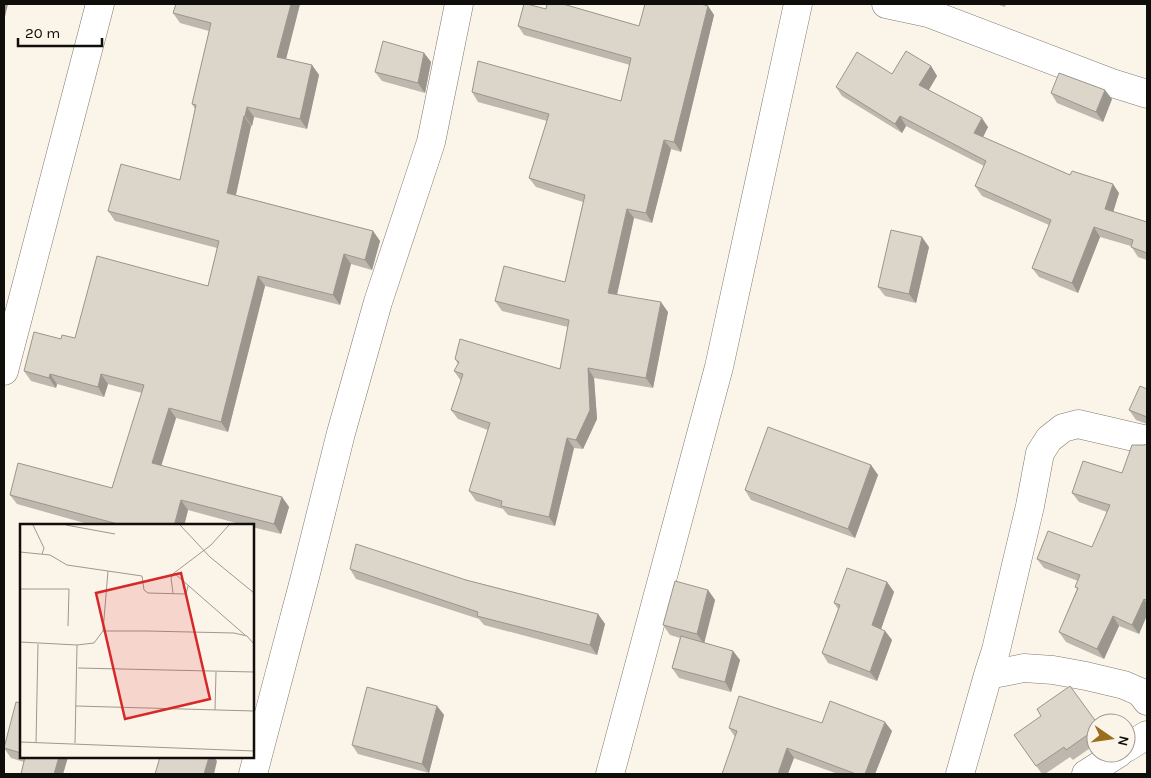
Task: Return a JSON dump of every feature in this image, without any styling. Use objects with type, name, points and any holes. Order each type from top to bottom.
[{"type":"street","points":[[4,371],[100,4]]},
{"type":"street","points":[[253,774],[344,423],[378,302],[431,142],[459,4]]},
{"type":"street","points":[[610,774],[719,367],[798,4]]},
{"type":"street","points":[[886,4],[928,13],[1112,83],[1147,94]]},
{"type":"street","points":[[960,774],[996,650],[1030,506],[1040,453],[1049,439],[1063,428],[1078,424],[1147,440]]},
{"type":"street","points":[[988,675],[1024,668],[1053,670],[1124,685],[1140,692],[1147,701]]},
{"type":"street","points":[[1136,742],[1147,735]]},
{"type":"street","points":[[1086,774],[1103,763]]},
{"type":"building","points":[[176,4],[291,4],[277,57],[312,65],[300,119],[247,107],[227,193],[373,231],[365,260],[344,254],[333,295],[258,276],[221,422],[169,408],[152,463],[282,497],[274,524],[181,500],[175,524],[118,524],[10,495],[18,463],[112,488],[144,385],[101,374],[98,387],[50,374],[49,378],[24,371],[34,332],[61,339],[62,335],[75,338],[97,256],[208,286],[219,241],[108,211],[121,164],[180,180],[196,105],[192,104],[211,23],[173,13]]},
{"type":"building","points":[[524,4],[546,9],[547,4],[563,4],[639,26],[645,4],[701,4],[708,6],[674,142],[664,140],[646,213],[627,209],[608,293],[661,302],[646,378],[588,368],[590,410],[576,440],[567,438],[549,517],[501,506],[502,501],[469,491],[490,423],[451,410],[463,374],[454,371],[459,362],[455,359],[460,339],[560,369],[569,320],[495,301],[504,266],[565,282],[585,195],[529,178],[549,114],[472,92],[478,61],[621,101],[631,58],[518,26]]},
{"type":"building","points":[[383,41],[424,53],[418,83],[375,72]]},
{"type":"building","points":[[906,51],[931,66],[919,85],[982,118],[974,133],[1070,175],[1072,171],[1113,184],[1105,209],[1147,222],[1147,253],[1131,247],[1133,240],[1094,227],[1072,283],[1032,268],[1051,220],[975,186],[986,161],[900,116],[895,124],[836,87],[857,52],[892,74]]},
{"type":"building","points":[[1059,73],[1105,90],[1096,112],[1051,93]]},
{"type":"building","points":[[891,230],[922,237],[909,294],[878,287]]},
{"type":"building","points":[[1140,386],[1147,389],[1147,417],[1129,410]]},
{"type":"building","points":[[768,427],[871,465],[848,529],[745,490]]},
{"type":"building","points":[[1147,444],[1147,600],[1144,599],[1132,625],[1113,616],[1097,649],[1059,632],[1078,588],[1075,587],[1080,575],[1037,559],[1048,531],[1092,547],[1110,505],[1072,493],[1083,461],[1122,473],[1132,445]]},
{"type":"building","points":[[356,544],[466,580],[598,614],[590,645],[477,616],[478,612],[350,569]]},
{"type":"building","points":[[847,568],[887,582],[872,625],[885,631],[870,672],[822,653],[840,605],[834,603]]},
{"type":"building","points":[[675,581],[708,590],[697,634],[663,625]]},
{"type":"building","points":[[681,636],[733,651],[725,682],[672,668]]},
{"type":"building","points":[[1070,686],[1090,713],[1086,713],[1086,736],[1066,750],[1064,747],[1036,766],[1014,735],[1041,716],[1037,709]]},
{"type":"building","points":[[367,687],[437,706],[422,764],[352,745]]},
{"type":"building","points":[[739,696],[822,723],[830,701],[885,722],[865,774],[856,774],[787,748],[778,774],[722,774],[737,731],[729,728]]},
{"type":"building","points":[[16,702],[20,703],[20,753],[4,748]]},
{"type":"building","points":[[25,758],[59,758],[54,774],[21,774]]},
{"type":"building","points":[[160,758],[209,758],[204,774],[155,774]]}]
